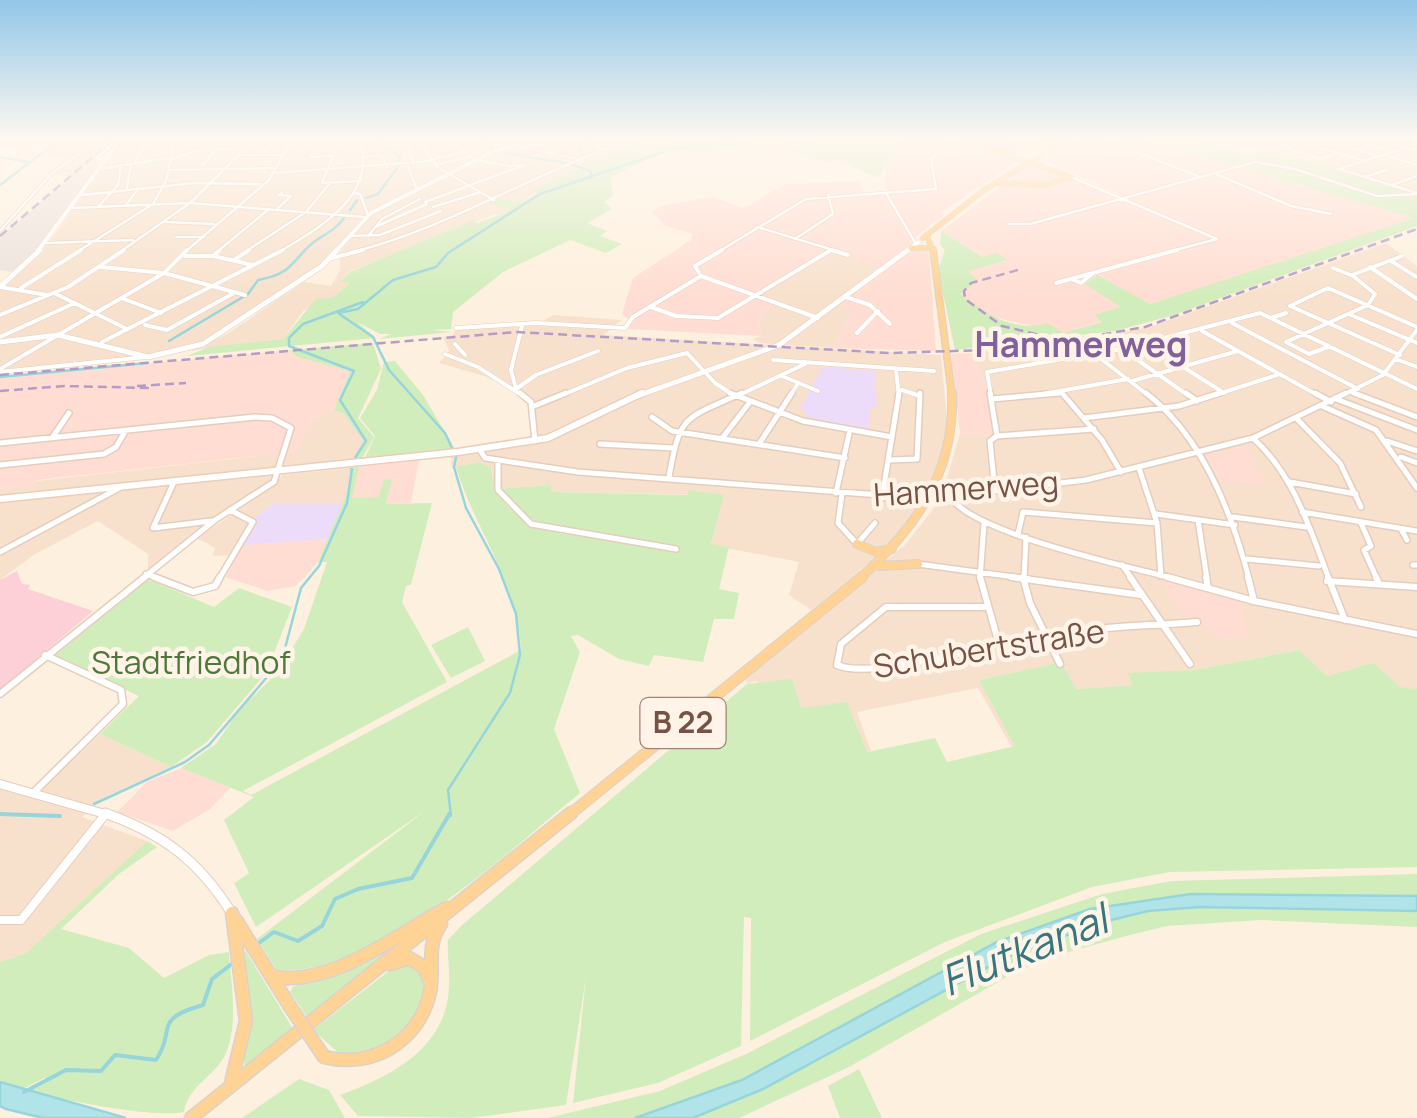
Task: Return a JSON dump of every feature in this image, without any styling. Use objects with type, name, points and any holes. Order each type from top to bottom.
[{"type":"main road","points":[[0,287],[46,243],[84,192]]},
{"type":"main road","points":[[0,499],[480,450],[535,440],[584,424],[661,384],[774,348],[846,298],[982,192]]},
{"type":"main road","name":"B 22","points":[[191,1118],[872,569],[898,544],[934,492],[952,442],[953,397],[926,236]]},
{"type":"main road","points":[[916,244],[930,250]]},
{"type":"main road","points":[[856,544],[876,552],[898,544],[901,552],[918,564]]},
{"type":"main road","points":[[856,544],[868,553],[872,569],[893,562],[918,564]]},
{"type":"main road","points":[[232,913],[240,934],[324,1057],[348,1064],[389,1051],[414,1028],[430,986],[430,938],[464,900]]},
{"type":"main road","name":"B 22","points":[[272,977],[294,981],[324,970],[464,900]]},
{"type":"main road","points":[[227,1090],[241,1058],[244,998],[240,934]]},
{"type":"main road","points":[[364,979],[410,958],[424,967],[430,986]]},
{"type":"street","points":[[0,231],[35,192]]},
{"type":"street","points":[[82,195],[109,192]]},
{"type":"street","points":[[98,207],[111,192]]},
{"type":"street","points":[[126,205],[136,192]]},
{"type":"street","points":[[21,288],[154,204],[163,192]]},
{"type":"street","points":[[0,316],[100,267],[201,192]]},
{"type":"street","points":[[0,370],[52,335],[164,274],[252,192]]},
{"type":"street","points":[[234,260],[306,212],[322,192]]},
{"type":"street","points":[[0,370],[148,357],[194,348],[225,333],[332,258],[366,216],[413,192]]},
{"type":"street","points":[[368,236],[390,213],[458,192]]},
{"type":"street","points":[[376,227],[426,203],[481,192]]},
{"type":"street","points":[[482,192],[494,200]]},
{"type":"street","points":[[332,258],[508,192]]},
{"type":"street","points":[[819,318],[700,276],[694,270],[696,264],[803,200],[894,192]]},
{"type":"street","points":[[1056,283],[1071,279],[1083,282],[1094,272],[1217,239],[1108,192]]},
{"type":"street","points":[[1006,230],[1146,192]]},
{"type":"street","points":[[1262,192],[1308,209]]},
{"type":"street","points":[[1371,192],[1417,193]]},
{"type":"street","points":[[886,193],[916,244]]},
{"type":"street","points":[[102,342],[256,266],[333,215],[353,194],[360,194],[366,216]]},
{"type":"street","points":[[410,194],[450,216]]},
{"type":"street","points":[[278,210],[294,195],[279,195]]},
{"type":"street","points":[[796,239],[833,214],[828,195]]},
{"type":"street","points":[[70,208],[190,203],[366,216]]},
{"type":"street","points":[[380,208],[424,226]]},
{"type":"street","points":[[213,256],[269,209]]},
{"type":"street","points":[[350,236],[368,236],[441,211]]},
{"type":"street","points":[[162,222],[216,224]]},
{"type":"street","points":[[1018,227],[1010,224],[1030,224]]},
{"type":"street","points":[[757,227],[848,256]]},
{"type":"street","points":[[176,236],[204,237]]},
{"type":"street","points":[[46,243],[134,240]]},
{"type":"street","points":[[651,306],[676,316],[708,319],[726,315],[831,250]]},
{"type":"street","points":[[186,256],[213,256],[256,266]]},
{"type":"street","points":[[1353,276],[1402,256]]},
{"type":"street","points":[[1391,261],[1417,276]]},
{"type":"street","points":[[1370,266],[1417,299]]},
{"type":"street","points":[[100,267],[164,274],[245,295]]},
{"type":"street","points":[[1328,347],[1309,354],[1286,342],[1330,325],[1368,304],[1375,294],[1353,276],[1334,268]]},
{"type":"street","points":[[456,328],[628,327],[629,320],[700,276]]},
{"type":"street","points":[[0,287],[51,294],[128,330]]},
{"type":"street","points":[[1417,328],[1328,288],[1290,306],[1417,367]]},
{"type":"street","points":[[142,324],[167,330],[234,293]]},
{"type":"street","points":[[846,298],[878,311],[890,324]]},
{"type":"street","points":[[122,299],[161,313]]},
{"type":"street","points":[[0,340],[75,303]]},
{"type":"street","points":[[857,333],[878,311]]},
{"type":"street","points":[[997,436],[987,372],[1146,344],[1260,313],[1417,388]]},
{"type":"street","points":[[1271,318],[1286,313]]},
{"type":"street","points":[[1349,314],[1417,343]]},
{"type":"street","points":[[1229,322],[1358,388]]},
{"type":"street","points":[[516,389],[511,370],[522,326]]},
{"type":"street","name":"Hammerweg","points":[[480,450],[485,458],[498,461],[882,498],[995,491],[1121,472],[1253,438],[1383,375],[1417,328]]},
{"type":"street","points":[[1201,331],[1334,400],[1417,430]]},
{"type":"street","points":[[0,340],[52,335],[102,342],[148,357]]},
{"type":"street","points":[[456,344],[485,375],[516,389],[534,406],[535,440]]},
{"type":"street","points":[[1146,344],[1224,394]]},
{"type":"street","points":[[1122,349],[1197,401]]},
{"type":"street","points":[[1290,353],[1300,349]]},
{"type":"street","points":[[516,389],[536,375],[598,351]]},
{"type":"street","points":[[992,399],[1130,380],[1238,351]]},
{"type":"street","points":[[445,354],[467,358]]},
{"type":"street","points":[[534,406],[626,368],[685,354],[735,395],[750,402],[849,434],[892,437]]},
{"type":"street","points":[[1096,354],[1168,408],[1233,517],[1247,559],[1254,601]]},
{"type":"street","points":[[773,360],[934,371]]},
{"type":"street","points":[[669,477],[677,432],[686,419],[805,364]]},
{"type":"street","points":[[882,498],[892,460],[901,390],[896,370]]},
{"type":"street","points":[[1084,418],[1168,408],[1280,374]]},
{"type":"street","points":[[782,376],[798,386],[818,391]]},
{"type":"street","points":[[759,444],[798,386]]},
{"type":"street","points":[[892,460],[917,459],[920,392],[901,390]]},
{"type":"street","points":[[1062,392],[1094,429],[1121,472]]},
{"type":"street","points":[[1352,392],[1417,416]]},
{"type":"street","points":[[723,438],[750,402]]},
{"type":"street","points":[[1322,406],[1373,428],[1398,456],[1417,488]]},
{"type":"street","points":[[52,438],[69,412]]},
{"type":"street","points":[[652,417],[677,432],[845,458]]},
{"type":"street","points":[[0,443],[272,418],[291,428],[274,482],[214,520],[0,694]]},
{"type":"street","points":[[1298,419],[1340,463],[1361,508]]},
{"type":"street","points":[[995,491],[990,441],[997,436],[1094,429]]},
{"type":"street","points":[[0,465],[104,454],[116,446],[126,430]]},
{"type":"street","points":[[849,434],[837,528],[856,544],[875,523]]},
{"type":"street","points":[[1253,438],[1270,452],[1289,482],[1345,620]]},
{"type":"street","points":[[1384,440],[1417,450]]},
{"type":"street","points":[[600,444],[673,448]]},
{"type":"street","points":[[1398,456],[1417,462]]},
{"type":"street","points":[[498,461],[498,490],[531,524],[676,548]]},
{"type":"street","points":[[1139,468],[1158,523],[1161,576]]},
{"type":"street","points":[[176,480],[153,528],[214,520]]},
{"type":"street","points":[[1289,482],[1356,494]]},
{"type":"street","points":[[0,552],[125,485]]},
{"type":"street","points":[[950,496],[961,512],[984,523],[1122,566],[1254,601],[1417,634]]},
{"type":"street","points":[[146,574],[193,592],[214,586],[253,523],[230,510]]},
{"type":"street","points":[[1060,664],[1022,581],[1023,512],[1158,523]]},
{"type":"street","points":[[1302,512],[1417,532]]},
{"type":"street","points":[[1156,514],[1235,525]]},
{"type":"street","points":[[1233,517],[1306,527]]},
{"type":"street","points":[[1198,520],[1208,588]]},
{"type":"street","points":[[1361,522],[1372,546],[1364,550],[1379,584]]},
{"type":"street","points":[[984,523],[979,571],[984,608],[999,644]]},
{"type":"street","points":[[1402,529],[1407,540]]},
{"type":"street","points":[[1247,559],[1320,566]]},
{"type":"street","points":[[918,564],[1141,596]]},
{"type":"street","points":[[1122,566],[1190,664]]},
{"type":"street","points":[[1327,580],[1417,587]]},
{"type":"street","name":"Schubertstraße","points":[[984,608],[886,607],[841,644],[836,661],[842,668],[901,665],[1044,635],[1197,622]]},
{"type":"street","points":[[33,793],[124,704],[121,690],[45,655]]},
{"type":"street","points":[[0,784],[146,830],[184,852],[232,913]]},
{"type":"street","points":[[0,920],[21,920],[104,816]]},
{"type":"shaded area","points":[[53,192],[81,192],[38,249],[13,272],[0,270],[0,238]]},
{"type":"shaded area","points":[[85,192],[538,192],[523,203],[498,198],[490,203],[513,209],[350,271],[341,280],[351,282],[332,298],[303,311],[283,339],[187,351],[227,334],[304,282],[331,286],[340,270],[340,258],[335,259],[367,217],[408,194],[365,213],[328,260],[207,341],[157,355],[0,371],[0,287],[48,244]]},
{"type":"shaded area","points":[[772,192],[971,192],[940,213],[944,215],[910,241],[929,253],[936,351],[833,348],[852,311],[840,307],[886,271],[836,253],[803,265],[760,293],[773,301],[759,322],[761,336],[629,329],[631,321],[622,314],[633,278],[691,240],[692,234],[666,226],[653,213],[660,206],[712,197],[744,208]]},
{"type":"shaded area","points":[[993,192],[1112,192],[1123,196],[1115,192],[1325,192],[1416,218],[1150,304],[1096,275],[1088,282],[1122,307],[1095,316],[1103,321],[1063,333],[988,316],[959,293],[977,279],[966,271],[1006,261],[984,257],[941,231]]},
{"type":"shaded area","points":[[1398,192],[1417,192],[1417,203]]},
{"type":"shaded area","points":[[1386,243],[1417,266],[1417,689],[1400,688],[1373,664],[1327,676],[1298,650],[1194,670],[1127,674],[1134,685],[1075,689],[1061,662],[979,680],[1016,746],[1012,748],[978,688],[857,712],[871,751],[867,752],[756,681],[747,684],[745,676],[905,545],[941,499],[960,433],[988,436],[987,388],[972,353],[1044,347],[1150,327]]},
{"type":"shaded area","points":[[831,253],[850,255],[887,270],[841,306],[852,311],[833,348],[760,343],[753,339],[761,336],[759,322],[772,302],[760,293],[803,265]]},
{"type":"shaded area","points":[[553,315],[621,320],[604,335],[941,355],[948,431],[937,475],[902,536],[811,610],[789,595],[799,562],[711,545],[723,495],[551,492],[550,485],[495,490],[491,468],[480,462],[452,468],[451,457],[530,444],[531,406],[513,389],[439,363],[449,351],[443,337],[453,335],[456,328],[541,322]]},
{"type":"shaded area","points":[[290,350],[296,357],[351,371],[334,410],[315,418],[296,452],[37,480],[33,486],[0,490],[0,378]]},
{"type":"shaded area","points":[[972,353],[987,388],[994,432],[989,436],[960,433],[951,354]]},
{"type":"shaded area","points":[[822,367],[875,371],[877,406],[870,408],[868,430],[852,428],[853,418],[850,426],[804,416],[807,411],[800,409]]},
{"type":"shaded area","points":[[334,410],[344,414],[365,441],[352,460],[285,465],[271,483],[223,512],[148,571],[148,554],[98,521],[35,554],[0,580],[0,490],[32,486],[37,481],[295,452],[315,418]]},
{"type":"shaded area","points":[[1242,446],[1267,484],[1213,481],[1198,457]]},
{"type":"shaded area","points":[[419,460],[411,503],[386,504],[391,479],[378,497],[351,498],[359,467]]},
{"type":"shaded area","points":[[349,468],[349,488],[343,503],[273,503],[253,519],[235,555],[213,556],[215,548],[197,538],[270,489],[283,475]]},
{"type":"shaded area","points":[[273,503],[343,503],[328,539],[243,545],[257,521],[253,519]]},
{"type":"shaded area","points":[[328,539],[318,562],[296,586],[268,591],[225,577],[243,545]]},
{"type":"shaded area","points":[[17,571],[22,584],[30,585],[28,589],[93,611],[0,690],[0,580]]},
{"type":"shaded area","points":[[1164,581],[1241,602],[1248,638],[1215,638],[1199,618],[1185,615],[1170,599]]},
{"type":"shaded area","points":[[100,734],[171,767],[105,797],[82,817],[147,841],[26,953],[0,962],[0,789],[33,798]]},
{"type":"shaded area","points":[[181,768],[232,786],[210,809],[173,831],[117,812],[147,782]]},
{"type":"green space","points":[[534,192],[613,192],[604,202],[612,209],[587,223],[607,231],[600,236],[622,244],[606,253],[570,240],[503,272],[453,312],[451,329],[432,330],[452,332],[379,339],[391,334],[380,334],[357,322],[376,338],[187,356],[209,347],[283,339],[316,299],[332,298],[350,283],[340,281],[350,272],[471,221],[478,223],[511,210],[488,203],[498,198],[523,203],[537,193]]},
{"type":"green space","points":[[1324,192],[1408,192],[1404,198],[1417,196],[1417,226],[1174,315],[1115,331],[955,350],[938,270],[945,250],[940,245],[941,231],[983,257],[997,253],[1008,260],[968,271],[978,280],[960,294],[1001,320],[1023,326],[1048,323],[1063,333],[1102,322],[1094,315],[1121,307],[1085,284],[1097,275],[1150,304],[1414,218]]},
{"type":"green space","points":[[373,343],[381,369],[358,418],[374,437],[362,459],[352,460],[364,441],[344,414],[334,410],[350,371],[296,357],[290,350]]},
{"type":"green space","points":[[395,361],[423,395],[455,449],[365,458],[375,436],[360,418],[377,390],[384,362]]},
{"type":"green space","points":[[480,462],[491,468],[500,495],[517,515],[568,535],[526,517],[499,489],[551,485],[551,492],[687,495],[689,490],[724,495],[711,544],[729,547],[719,589],[739,593],[734,619],[714,619],[703,662],[654,655],[649,666],[619,659],[578,635],[571,636],[580,652],[554,729],[580,793],[477,878],[398,932],[357,953],[316,967],[277,971],[257,939],[425,811],[256,927],[234,883],[249,873],[224,820],[254,797],[181,768],[216,744],[239,710],[276,674],[304,629],[327,562],[318,562],[349,488],[349,468],[359,467],[352,498],[378,497],[384,480],[392,479],[386,504],[432,503],[411,585],[406,586],[402,602],[447,682],[243,791],[251,795],[521,650],[504,579],[456,467]]},
{"type":"green space","name":"Stadtfriedhof","points":[[148,579],[214,607],[239,588],[292,607],[266,673],[207,742],[171,767],[100,734],[139,696],[54,656]]},
{"type":"green space","points":[[468,627],[485,661],[451,678],[431,645]]},
{"type":"green space","points":[[1299,650],[1327,676],[1373,663],[1400,687],[1417,689],[1417,867],[1170,872],[1092,887],[945,942],[750,1041],[751,918],[744,917],[741,1046],[658,1083],[573,1103],[586,977],[566,1105],[471,1118],[358,1116],[340,1095],[396,1069],[427,1043],[446,1008],[448,940],[461,926],[747,684],[792,679],[801,708],[847,702],[867,752],[935,738],[947,762],[1015,746],[979,680],[1061,662],[1076,689],[1133,685],[1127,673],[1194,670]]},
{"type":"green space","points":[[147,841],[157,847],[119,874],[61,929],[129,948],[164,978],[209,955],[229,952],[233,1018],[225,1055],[196,1088],[184,1112],[131,1111],[30,1091],[50,1080],[44,1078],[23,1089],[0,1082],[0,962],[26,953]]},
{"type":"green space","points":[[1417,874],[1417,896],[1191,894],[1090,909],[997,942],[742,1080],[677,1106],[635,1118],[547,1118],[660,1091],[748,1053],[981,934],[1102,894],[1171,881]]},
{"type":"green space","points":[[1252,906],[1417,911],[1417,927],[1261,920],[1167,926],[1126,936],[1047,958],[1012,974],[849,1067],[739,1118],[693,1118],[1027,948],[1085,927],[1145,912]]},
{"type":"green space","points":[[422,925],[307,1017],[290,992],[293,987],[354,962]]},
{"type":"green space","points":[[245,950],[293,1029],[246,1066],[244,1065]]},
{"type":"green space","points":[[412,964],[425,979],[422,996],[408,1023],[387,1043],[342,1056],[313,1030],[390,970]]},
{"type":"green space","points":[[859,1069],[882,1118],[840,1118],[828,1086]]},
{"type":"green space","points":[[299,1079],[329,1090],[345,1118],[242,1118]]},
{"type":"water","name":"Flutkanal","points":[[1191,894],[1417,896],[1417,911],[1199,907],[1148,911],[1103,922],[1007,957],[763,1089],[693,1118],[635,1118],[742,1080],[997,942],[1090,909]]},
{"type":"water","points":[[0,1082],[126,1118],[43,1118],[6,1109],[0,1106]]},
{"type":"waterway","points":[[366,198],[379,192]]},
{"type":"waterway","points":[[452,448],[445,433],[389,370],[373,337],[338,313],[358,309],[393,280],[436,267],[448,253],[545,192]]},
{"type":"waterway","points":[[350,210],[357,200]]},
{"type":"waterway","points":[[169,341],[248,294],[258,280],[287,269],[344,218]]},
{"type":"waterway","points":[[355,458],[366,441],[340,400],[354,371],[289,346],[289,338],[303,324],[363,302]]},
{"type":"waterway","points":[[0,377],[148,363]]},
{"type":"waterway","points":[[451,816],[448,790],[510,693],[520,655],[516,614],[499,569],[466,508],[454,467],[456,457]]},
{"type":"waterway","points":[[94,804],[185,762],[209,745],[268,676],[284,652],[301,588],[319,566],[347,503],[352,469]]},
{"type":"waterway","points":[[259,943],[274,932],[298,941],[322,926],[335,899],[358,889],[412,878],[450,813]]},
{"type":"waterway","points":[[52,816],[0,814],[60,816]]},
{"type":"waterway","points":[[24,1092],[66,1070],[101,1071],[115,1055],[156,1060],[171,1021],[203,1005],[212,979],[233,963]]},
{"type":"railway","points":[[0,236],[52,192]]},
{"type":"railway","points":[[0,375],[516,332],[890,353],[1019,349],[1145,327],[1417,229]]},
{"type":"railway","points":[[1018,270],[971,283],[964,291],[965,299],[1002,326],[1049,337]]},
{"type":"railway","points":[[137,386],[186,383]]},
{"type":"railway","points":[[0,391],[64,386],[151,388]]},
{"type":"district","name":"Hammerweg","points":[[1081,345]]}]
